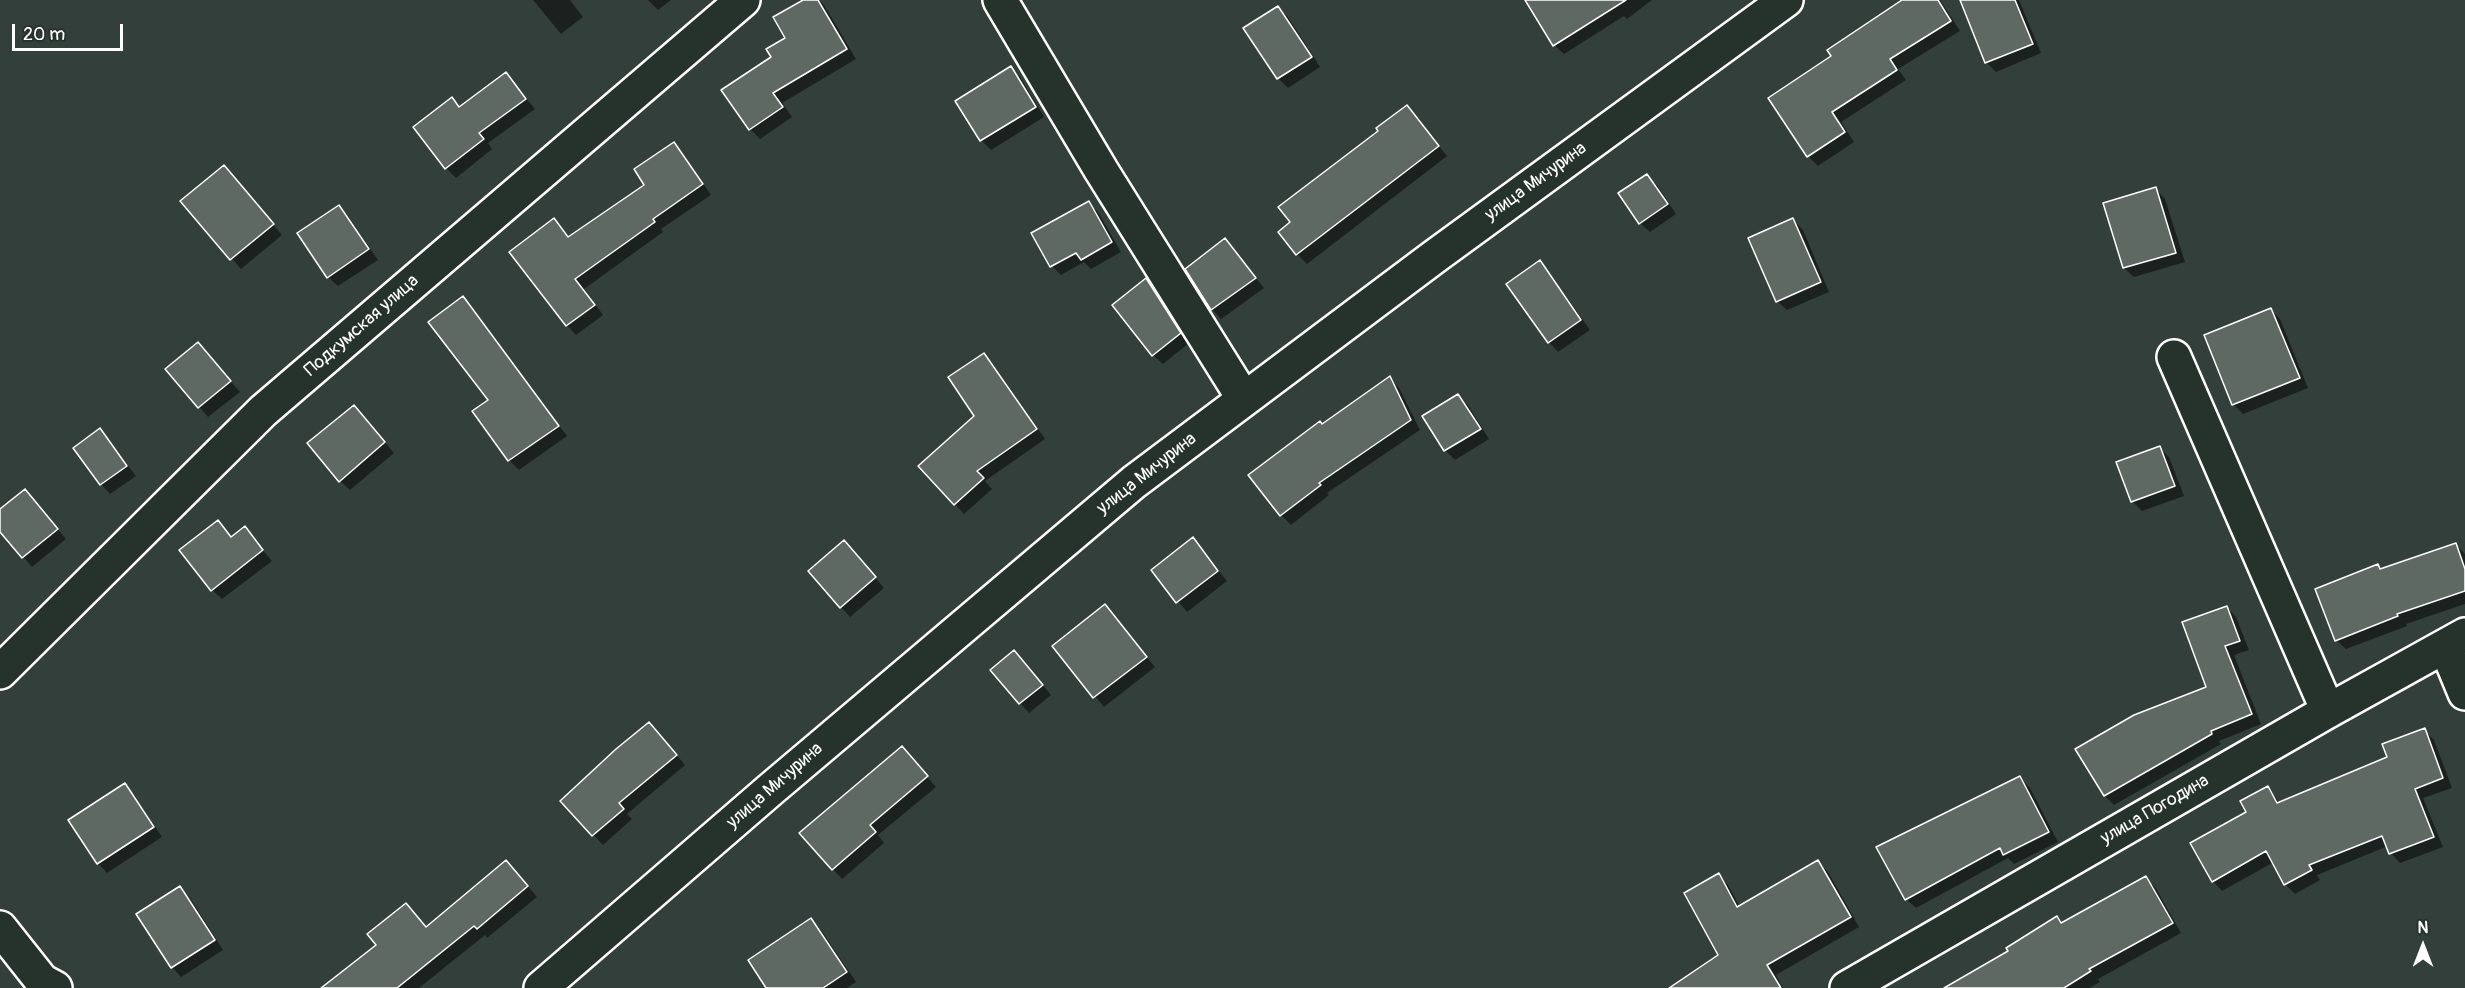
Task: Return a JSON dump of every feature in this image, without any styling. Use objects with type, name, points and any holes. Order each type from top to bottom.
[{"type":"street","name":"Подкумская улица","points":[[0,672],[263,411],[743,0]]},
{"type":"street","points":[[1000,0],[1101,170],[1244,399]]},
{"type":"street","name":"улица Мичурина","points":[[541,988],[770,790],[1134,482],[1424,264],[1786,0]]},
{"type":"street","points":[[2174,357],[2328,711]]},
{"type":"street","points":[[2455,641],[2465,693]]},
{"type":"street","name":"улица Погодина","points":[[1847,988],[2328,711],[2455,641]]},
{"type":"street","points":[[0,928],[42,981],[56,988]]},
{"type":"building","points":[[803,0],[818,0],[847,49],[773,93],[783,107],[749,130],[721,90],[771,57],[766,49],[785,38],[773,17]]},
{"type":"building","points":[[1525,0],[1626,0],[1553,46]]},
{"type":"building","points":[[1902,0],[1938,0],[1951,21],[1890,59],[1897,70],[1832,112],[1845,132],[1807,157],[1768,98],[1831,56],[1827,50]]},
{"type":"building","points":[[1960,0],[2015,0],[2033,44],[1985,63]]},
{"type":"building","points":[[1278,6],[1312,57],[1277,79],[1243,28]]},
{"type":"building","points":[[1011,66],[1036,107],[980,141],[955,101]]},
{"type":"building","points":[[506,72],[526,99],[479,133],[484,139],[445,169],[413,127],[452,97],[459,107]]},
{"type":"building","points":[[1407,105],[1439,146],[1296,255],[1278,232],[1290,222],[1278,207],[1378,131],[1376,128]]},
{"type":"building","points":[[674,142],[703,184],[653,219],[655,222],[575,279],[595,305],[566,326],[509,252],[554,218],[568,237],[644,185],[634,169]]},
{"type":"building","points":[[224,165],[274,224],[230,260],[180,201]]},
{"type":"building","points":[[1647,174],[1668,204],[1639,224],[1618,193]]},
{"type":"building","points":[[2156,187],[2176,253],[2123,268],[2103,203]]},
{"type":"building","points":[[1089,201],[1112,242],[1081,260],[1076,253],[1050,267],[1031,233]]},
{"type":"building","points":[[339,205],[369,249],[327,278],[297,233]]},
{"type":"building","points":[[1793,218],[1821,282],[1776,302],[1748,238]]},
{"type":"building","points":[[1225,238],[1256,278],[1211,310],[1185,269]]},
{"type":"building","points":[[1540,260],[1581,320],[1548,343],[1506,284]]},
{"type":"building","points":[[1146,278],[1181,333],[1152,356],[1112,305]]},
{"type":"building","points":[[463,296],[559,426],[508,461],[472,411],[488,400],[428,322]]},
{"type":"building","points":[[2271,308],[2300,378],[2232,405],[2204,335]]},
{"type":"building","points":[[198,342],[231,381],[198,408],[165,369]]},
{"type":"building","points":[[984,353],[1037,429],[977,471],[984,478],[954,505],[918,466],[974,416],[948,377]]},
{"type":"building","points":[[1390,376],[1411,420],[1319,483],[1321,485],[1280,516],[1248,475],[1320,421],[1322,424]]},
{"type":"building","points":[[1458,394],[1481,429],[1444,451],[1422,416]]},
{"type":"building","points":[[354,405],[385,442],[339,482],[307,443]]},
{"type":"building","points":[[100,428],[127,466],[100,485],[73,448]]},
{"type":"building","points":[[2160,446],[2175,486],[2131,502],[2116,462]]},
{"type":"building","points":[[25,489],[58,529],[22,558],[0,532],[0,509]]},
{"type":"building","points":[[218,520],[231,537],[245,526],[263,550],[211,591],[179,550]]},
{"type":"building","points":[[1193,537],[1218,571],[1176,603],[1151,570]]},
{"type":"building","points":[[844,540],[876,577],[840,608],[808,571]]},
{"type":"building","points":[[2456,543],[2465,569],[2465,591],[2397,614],[2398,616],[2335,641],[2315,589],[2378,564],[2380,569]]},
{"type":"building","points":[[1105,604],[1147,657],[1093,698],[1052,646]]},
{"type":"building","points":[[2227,606],[2240,641],[2225,646],[2252,714],[2211,731],[2212,734],[2104,796],[2075,749],[2134,715],[2206,687],[2182,622]]},
{"type":"building","points":[[1014,650],[1043,685],[1019,704],[990,670]]},
{"type":"building","points":[[649,722],[677,755],[619,803],[624,809],[592,836],[560,801]]},
{"type":"building","points":[[2425,728],[2443,778],[2415,789],[2434,837],[2389,854],[2382,836],[2309,865],[2312,870],[2284,885],[2266,851],[2212,882],[2190,843],[2246,812],[2240,801],[2268,786],[2277,803],[2387,757],[2382,744]]},
{"type":"building","points":[[902,746],[928,776],[870,825],[876,832],[832,870],[799,833]]},
{"type":"building","points":[[2020,776],[2049,832],[2003,855],[2000,848],[1905,900],[1876,847]]},
{"type":"building","points":[[125,783],[154,827],[97,864],[68,820]]},
{"type":"building","points":[[506,860],[528,886],[477,929],[474,926],[397,988],[321,988],[376,945],[367,934],[406,903],[426,927]]},
{"type":"building","points":[[1818,860],[1851,917],[1767,965],[1781,988],[1669,988],[1718,955],[1684,893],[1719,873],[1737,907]]},
{"type":"building","points":[[2146,876],[2173,923],[2089,969],[2091,971],[2064,988],[1944,988],[2008,951],[2006,948],[2057,916],[2061,923]]},
{"type":"building","points":[[180,886],[215,940],[171,968],[136,914]]},
{"type":"building","points":[[811,918],[847,972],[823,988],[766,988],[748,960]]}]
